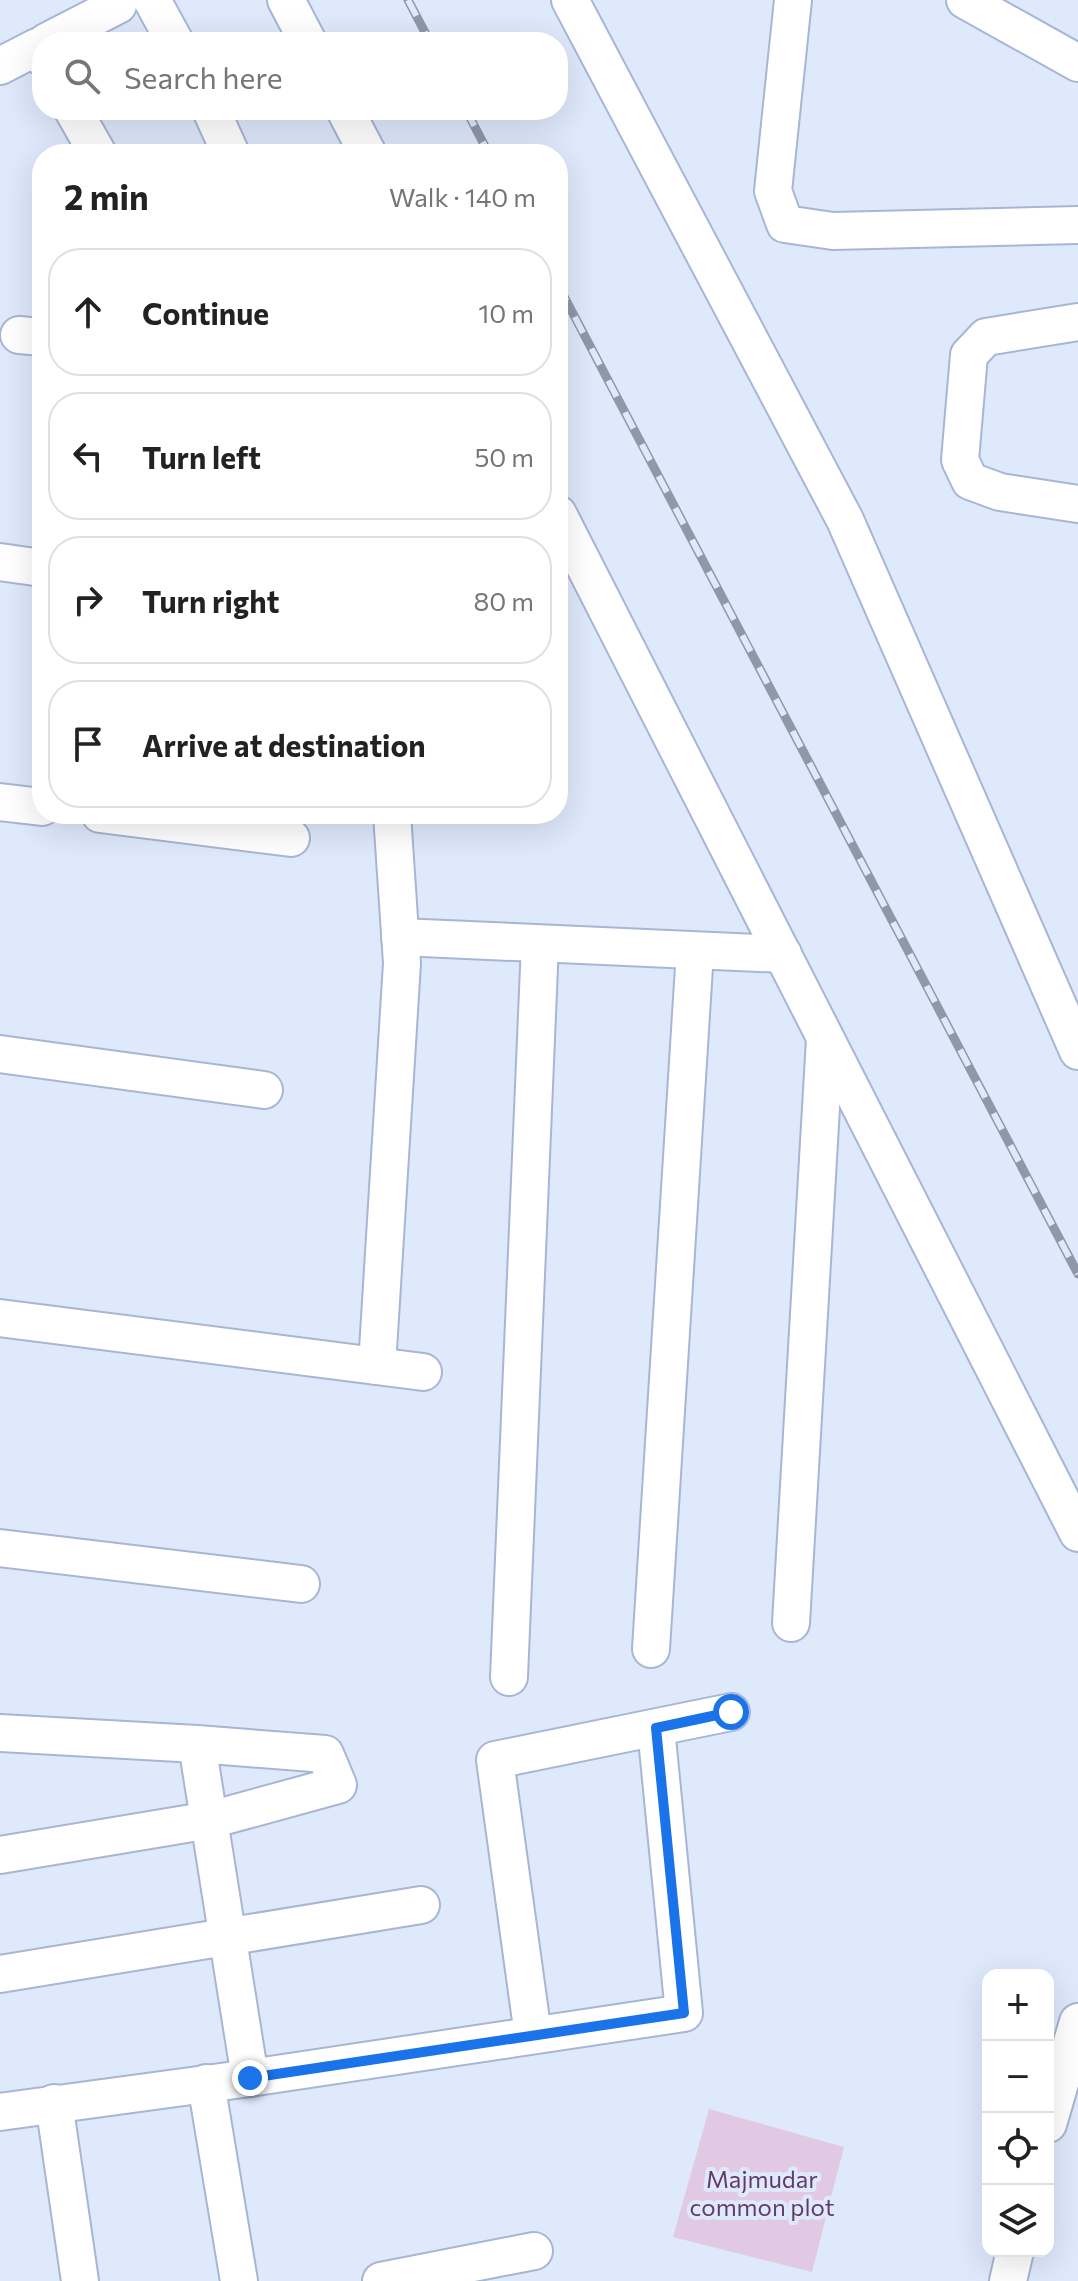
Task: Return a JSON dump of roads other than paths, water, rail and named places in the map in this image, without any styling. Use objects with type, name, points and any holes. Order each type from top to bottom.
[{"type":"street","points":[[286,0],[303,32]]},
{"type":"street","points":[[570,0],[845,520],[1078,1051]]},
{"type":"street","points":[[793,0],[773,191],[785,224],[833,231],[1078,225]]},
{"type":"street","points":[[965,0],[1078,63]]},
{"type":"street","points":[[74,32],[135,3],[165,32]]},
{"type":"street","points":[[0,66],[32,52]]},
{"type":"street","points":[[79,120],[92,144]]},
{"type":"street","points":[[216,120],[226,144]]},
{"type":"street","points":[[350,120],[363,144]]},
{"type":"street","points":[[1078,322],[986,337],[969,355],[960,460],[970,481],[1000,492],[1078,504]]},
{"type":"street","points":[[568,534],[1078,1533]]},
{"type":"street","points":[[0,562],[32,567]]},
{"type":"street","points":[[0,802],[32,806]]},
{"type":"street","points":[[180,824],[291,838]]},
{"type":"street","points":[[377,1366],[402,963],[393,824]]},
{"type":"street","points":[[400,937],[783,954]]},
{"type":"street","points":[[509,1677],[540,944]]},
{"type":"street","points":[[651,1649],[695,951]]},
{"type":"street","points":[[791,1623],[825,1037]]},
{"type":"street","points":[[0,1054],[264,1090]]},
{"type":"street","points":[[0,1318],[423,1372]]},
{"type":"street","points":[[0,1548],[301,1584]]},
{"type":"street","points":[[533,2035],[495,1760],[731,1712]]},
{"type":"street","points":[[0,2112],[684,2013],[656,1728]]},
{"type":"street","points":[[0,1733],[325,1754],[338,1785],[210,1820],[0,1855]]},
{"type":"street","points":[[197,1744],[250,2078]]},
{"type":"street","points":[[0,1974],[421,1905]]},
{"type":"street","points":[[1051,2113],[1078,2022]]},
{"type":"street","points":[[206,2083],[239,2281]]},
{"type":"street","points":[[54,2103],[80,2281]]},
{"type":"street","points":[[381,2281],[534,2251]]},
{"type":"street","points":[[1008,2281],[1014,2257]]},
{"type":"railway","points":[[408,0],[425,32]]},
{"type":"railway","points":[[471,120],[484,144]]},
{"type":"railway","points":[[568,304],[1078,1274]]},
{"type":"park label","name":"Majmudar common plot","points":[[762,2192]]}]
